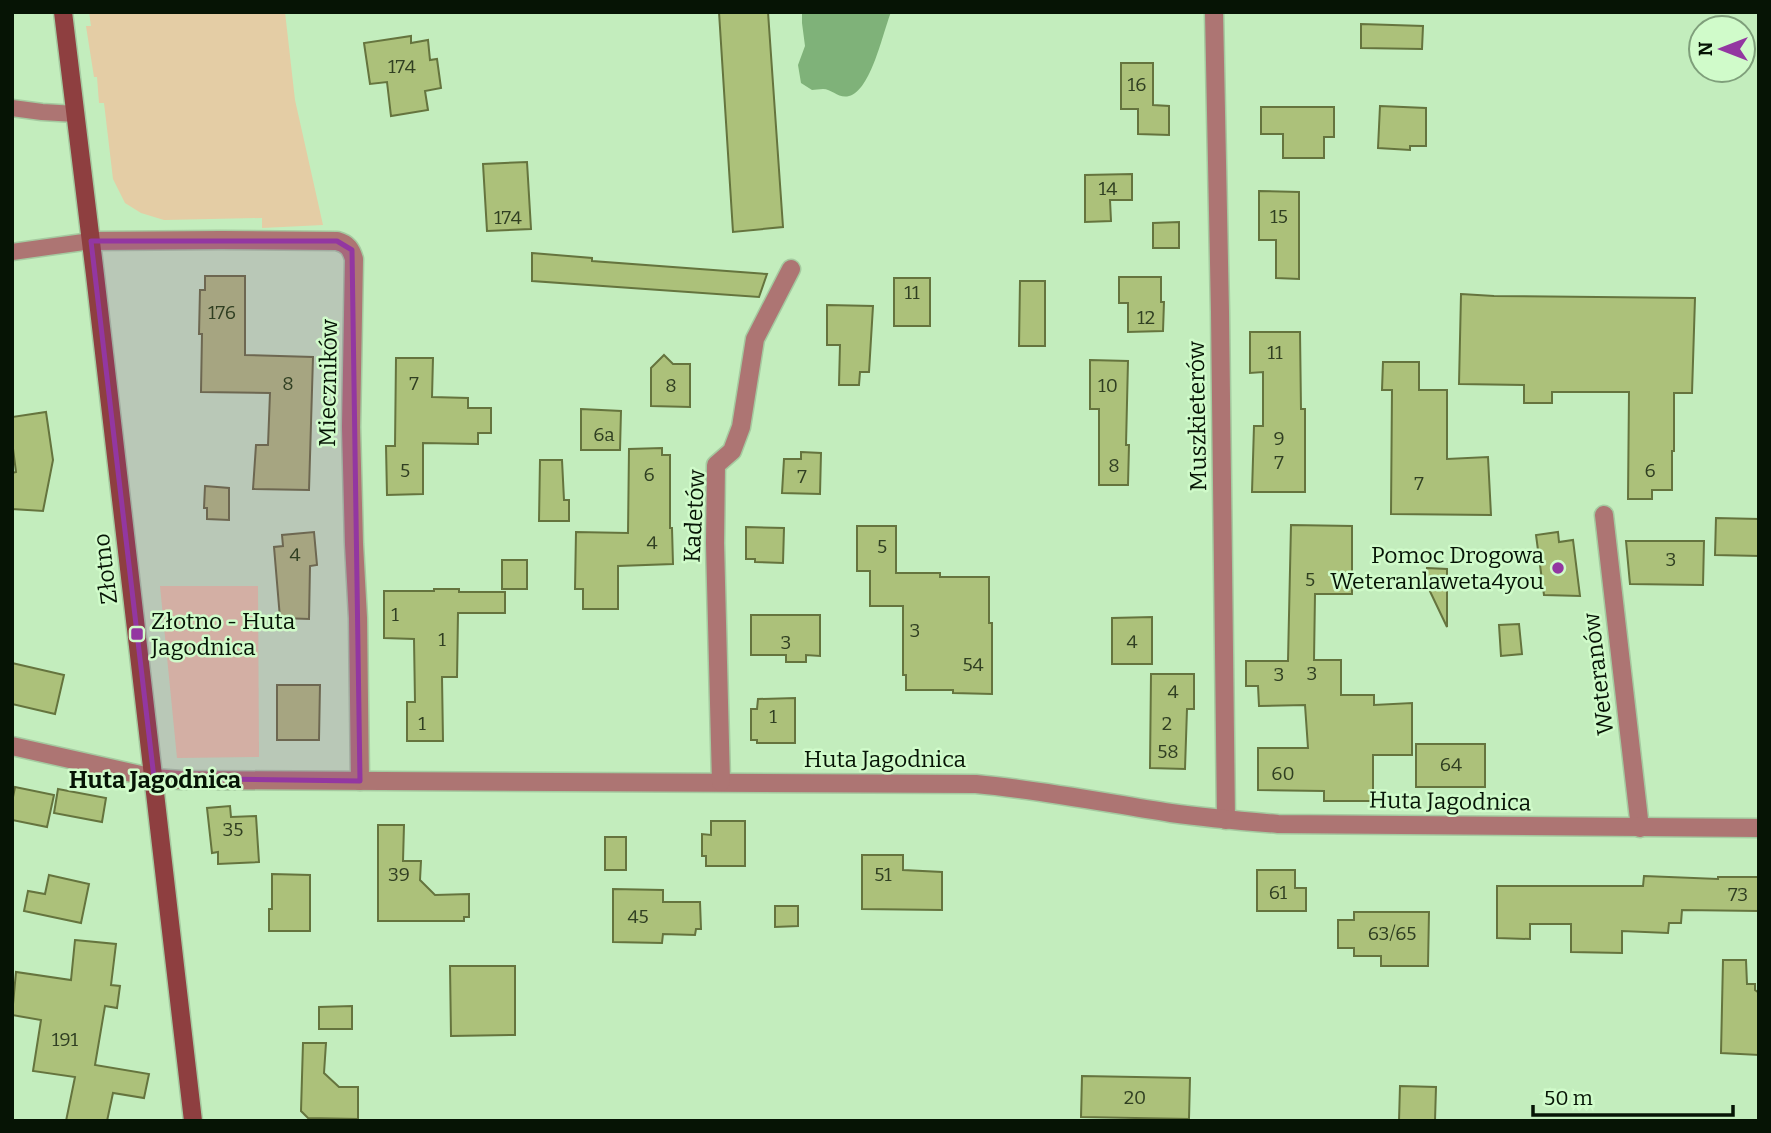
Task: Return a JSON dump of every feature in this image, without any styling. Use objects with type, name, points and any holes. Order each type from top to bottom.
[{"type":"street","name":"Złotno","points":[[63,12],[193,1121]]},
{"type":"street","name":"Muszkieterów","points":[[1214,12],[1226,820]]},
{"type":"street","name":"Mieczników","points":[[91,241],[337,241],[352,250],[351,427],[358,618],[360,781]]},
{"type":"street","name":"Kadetów","points":[[721,782],[715,542],[716,465],[732,450],[737,439],[755,339],[791,269]]},
{"type":"street","name":"Weteranów","points":[[1604,514],[1640,828]]},
{"type":"street","name":"Huta Jagodnica","points":[[12,747],[154,778],[181,780],[975,784],[1226,820],[1278,824],[1759,828]]},
{"type":"lane","points":[[12,108],[76,114]]},
{"type":"lane","points":[[12,252],[91,241]]},
{"type":"highlighted area","points":[[91,241],[337,241],[352,250],[360,781],[154,778]]},
{"type":"shaded area","points":[[89,12],[285,12],[295,100],[323,225],[262,228],[262,218],[164,220],[141,213],[125,203],[113,179],[104,103],[99,103],[97,77],[94,77],[86,26],[91,26]]},
{"type":"shaded area","points":[[802,12],[891,12],[870,72],[857,92],[842,96],[826,89],[812,90],[801,83],[798,65],[805,46]]},
{"type":"shaded area","points":[[160,586],[258,586],[259,757],[177,758]]},
{"type":"building","points":[[719,12],[768,12],[783,227],[733,232]]},
{"type":"building","points":[[1361,24],[1423,26],[1422,49],[1361,48]]},
{"type":"building","points":[[411,36],[411,43],[428,40],[430,60],[437,59],[441,88],[425,91],[428,110],[391,116],[387,82],[370,84],[364,43]]},
{"type":"building","points":[[1121,63],[1153,63],[1153,105],[1169,106],[1169,135],[1138,134],[1138,109],[1121,109]]},
{"type":"building","points":[[1380,106],[1426,108],[1426,146],[1410,146],[1410,150],[1378,148]]},
{"type":"building","points":[[1261,107],[1334,107],[1334,137],[1324,137],[1324,158],[1283,158],[1283,134],[1261,134]]},
{"type":"building","points":[[527,162],[531,229],[487,231],[483,164]]},
{"type":"building","points":[[1132,174],[1132,200],[1110,200],[1111,221],[1085,222],[1085,175]]},
{"type":"building","points":[[1259,191],[1299,192],[1299,279],[1276,278],[1276,240],[1259,240]]},
{"type":"building","points":[[1179,222],[1179,248],[1153,248],[1153,223]]},
{"type":"building","points":[[532,253],[592,258],[592,261],[767,274],[759,297],[532,281]]},
{"type":"building","points":[[205,276],[245,276],[245,355],[313,357],[309,490],[253,489],[256,445],[268,445],[270,393],[201,392],[200,290],[205,290]]},
{"type":"building","points":[[1119,277],[1161,277],[1163,331],[1128,332],[1128,303],[1119,303]]},
{"type":"building","points":[[894,278],[930,278],[930,326],[894,326]]},
{"type":"building","points":[[1020,281],[1045,281],[1045,346],[1019,346]]},
{"type":"building","points":[[1461,294],[1695,298],[1692,393],[1674,393],[1672,490],[1652,490],[1652,499],[1628,499],[1629,392],[1552,392],[1552,403],[1524,403],[1524,385],[1459,384]]},
{"type":"building","points":[[827,305],[873,306],[869,372],[860,372],[859,385],[839,385],[840,345],[827,345]]},
{"type":"building","points":[[1250,332],[1300,332],[1301,409],[1305,409],[1305,492],[1252,492],[1254,426],[1263,426],[1263,372],[1250,373]]},
{"type":"building","points":[[664,355],[673,364],[690,364],[690,407],[651,406],[651,368]]},
{"type":"building","points":[[396,358],[433,358],[432,397],[468,398],[468,408],[491,408],[491,433],[478,433],[478,444],[423,443],[423,494],[387,495],[386,446],[395,446]]},
{"type":"building","points":[[1090,360],[1128,361],[1128,485],[1099,485],[1099,409],[1090,409]]},
{"type":"building","points":[[1383,362],[1419,362],[1419,390],[1447,390],[1447,459],[1488,457],[1491,515],[1391,514],[1392,390],[1382,390]]},
{"type":"building","points":[[581,409],[621,411],[620,450],[581,450]]},
{"type":"building","points":[[46,412],[53,460],[43,511],[12,509],[12,473],[16,472],[12,417]]},
{"type":"building","points":[[662,448],[662,455],[670,455],[673,564],[618,566],[618,609],[583,609],[583,589],[575,589],[576,532],[628,533],[629,449]]},
{"type":"building","points":[[801,452],[821,453],[820,494],[782,493],[784,459],[801,459]]},
{"type":"building","points":[[540,460],[562,460],[564,500],[569,500],[569,521],[539,521]]},
{"type":"building","points":[[205,486],[229,488],[229,520],[207,519],[207,508],[204,508]]},
{"type":"building","points":[[1716,518],[1759,519],[1759,556],[1715,555]]},
{"type":"building","points":[[1291,525],[1352,526],[1352,594],[1315,594],[1314,660],[1341,660],[1341,695],[1374,695],[1374,705],[1412,703],[1412,755],[1373,755],[1373,801],[1324,801],[1324,791],[1258,790],[1258,748],[1308,748],[1305,705],[1259,706],[1258,686],[1246,686],[1246,661],[1288,661]]},
{"type":"building","points":[[857,526],[896,526],[896,573],[940,573],[940,577],[989,577],[992,694],[953,693],[953,690],[906,690],[906,675],[903,675],[903,606],[870,606],[870,571],[857,571]]},
{"type":"building","points":[[746,527],[784,528],[783,563],[746,559]]},
{"type":"building","points":[[314,532],[317,565],[310,566],[309,619],[280,618],[274,547],[283,546],[282,535]]},
{"type":"building","name":"Pomoc Drogowa Weteranlaweta4you","points":[[1558,532],[1559,542],[1573,540],[1580,596],[1544,595],[1536,535]]},
{"type":"building","points":[[1626,541],[1704,541],[1703,585],[1630,584]]},
{"type":"building","points":[[502,560],[527,560],[527,589],[502,589]]},
{"type":"building","points":[[1427,568],[1447,569],[1447,627],[1426,583]]},
{"type":"building","points":[[434,589],[505,592],[505,613],[458,613],[457,677],[442,677],[443,741],[407,741],[407,702],[415,702],[414,639],[384,638],[384,591]]},
{"type":"building","points":[[751,615],[820,615],[820,656],[806,655],[806,662],[786,662],[786,655],[751,655]]},
{"type":"building","points":[[1152,617],[1152,664],[1112,664],[1112,618]]},
{"type":"building","points":[[1519,624],[1522,654],[1501,656],[1499,625]]},
{"type":"building","points":[[12,663],[64,675],[55,714],[12,704]]},
{"type":"building","points":[[1151,674],[1194,674],[1194,709],[1187,709],[1185,769],[1150,768]]},
{"type":"building","points":[[277,685],[320,685],[319,740],[277,740]]},
{"type":"building","points":[[795,698],[795,743],[757,743],[757,740],[751,740],[751,709],[757,709],[758,699]]},
{"type":"building","points":[[1416,744],[1485,744],[1485,787],[1416,787]]},
{"type":"building","points":[[15,787],[54,795],[47,827],[12,820]]},
{"type":"building","points":[[58,789],[106,798],[102,822],[54,813]]},
{"type":"building","points":[[230,806],[231,817],[256,816],[259,862],[218,864],[218,852],[212,853],[207,808]]},
{"type":"building","points":[[711,821],[745,821],[745,866],[706,866],[706,856],[702,856],[702,834],[711,835]]},
{"type":"building","points":[[378,825],[404,825],[403,861],[421,861],[420,880],[435,895],[469,894],[469,917],[464,917],[464,921],[378,921]]},
{"type":"building","points":[[605,837],[626,837],[626,870],[605,870]]},
{"type":"building","points":[[862,855],[903,855],[903,870],[942,872],[942,910],[862,909]]},
{"type":"building","points":[[1257,870],[1295,870],[1295,888],[1306,888],[1306,911],[1257,911]]},
{"type":"building","points":[[272,874],[310,875],[310,931],[269,931]]},
{"type":"building","points":[[49,875],[89,884],[81,923],[24,911],[28,891],[45,894]]},
{"type":"building","points":[[1644,876],[1718,879],[1759,877],[1759,911],[1682,910],[1681,923],[1669,923],[1668,933],[1622,931],[1622,953],[1571,952],[1571,924],[1530,924],[1530,939],[1497,938],[1497,886],[1643,886]]},
{"type":"building","points":[[613,889],[663,890],[663,902],[700,902],[701,929],[696,929],[695,935],[663,934],[662,943],[613,942]]},
{"type":"building","points":[[775,906],[798,906],[798,926],[775,927]]},
{"type":"building","points":[[1354,912],[1429,912],[1428,966],[1381,966],[1381,956],[1354,956],[1354,948],[1338,948],[1338,920],[1354,920]]},
{"type":"building","points":[[75,940],[116,944],[111,985],[120,986],[117,1008],[105,1006],[95,1065],[149,1074],[144,1098],[113,1093],[107,1121],[66,1121],[75,1077],[33,1071],[41,1020],[12,1015],[16,972],[71,980]]},
{"type":"building","points":[[1723,960],[1746,960],[1747,984],[1755,984],[1755,990],[1759,993],[1759,1055],[1721,1053]]},
{"type":"building","points":[[450,966],[515,966],[515,1035],[451,1036]]},
{"type":"building","points":[[352,1006],[352,1029],[319,1029],[319,1007]]},
{"type":"building","points":[[303,1043],[326,1043],[324,1073],[339,1087],[358,1087],[358,1119],[308,1118],[301,1111]]},
{"type":"building","points":[[1082,1076],[1190,1078],[1189,1119],[1081,1117]]},
{"type":"building","points":[[1400,1086],[1436,1087],[1435,1121],[1399,1121]]},
{"type":"place","name":"Pomoc Drogowa Weteranlaweta4you","points":[[1558,568]]},
{"type":"place","name":"Złotno - Huta Jagodnica","points":[[137,634]]},
{"type":"district","name":"Huta Jagodnica","points":[[155,780]]}]
